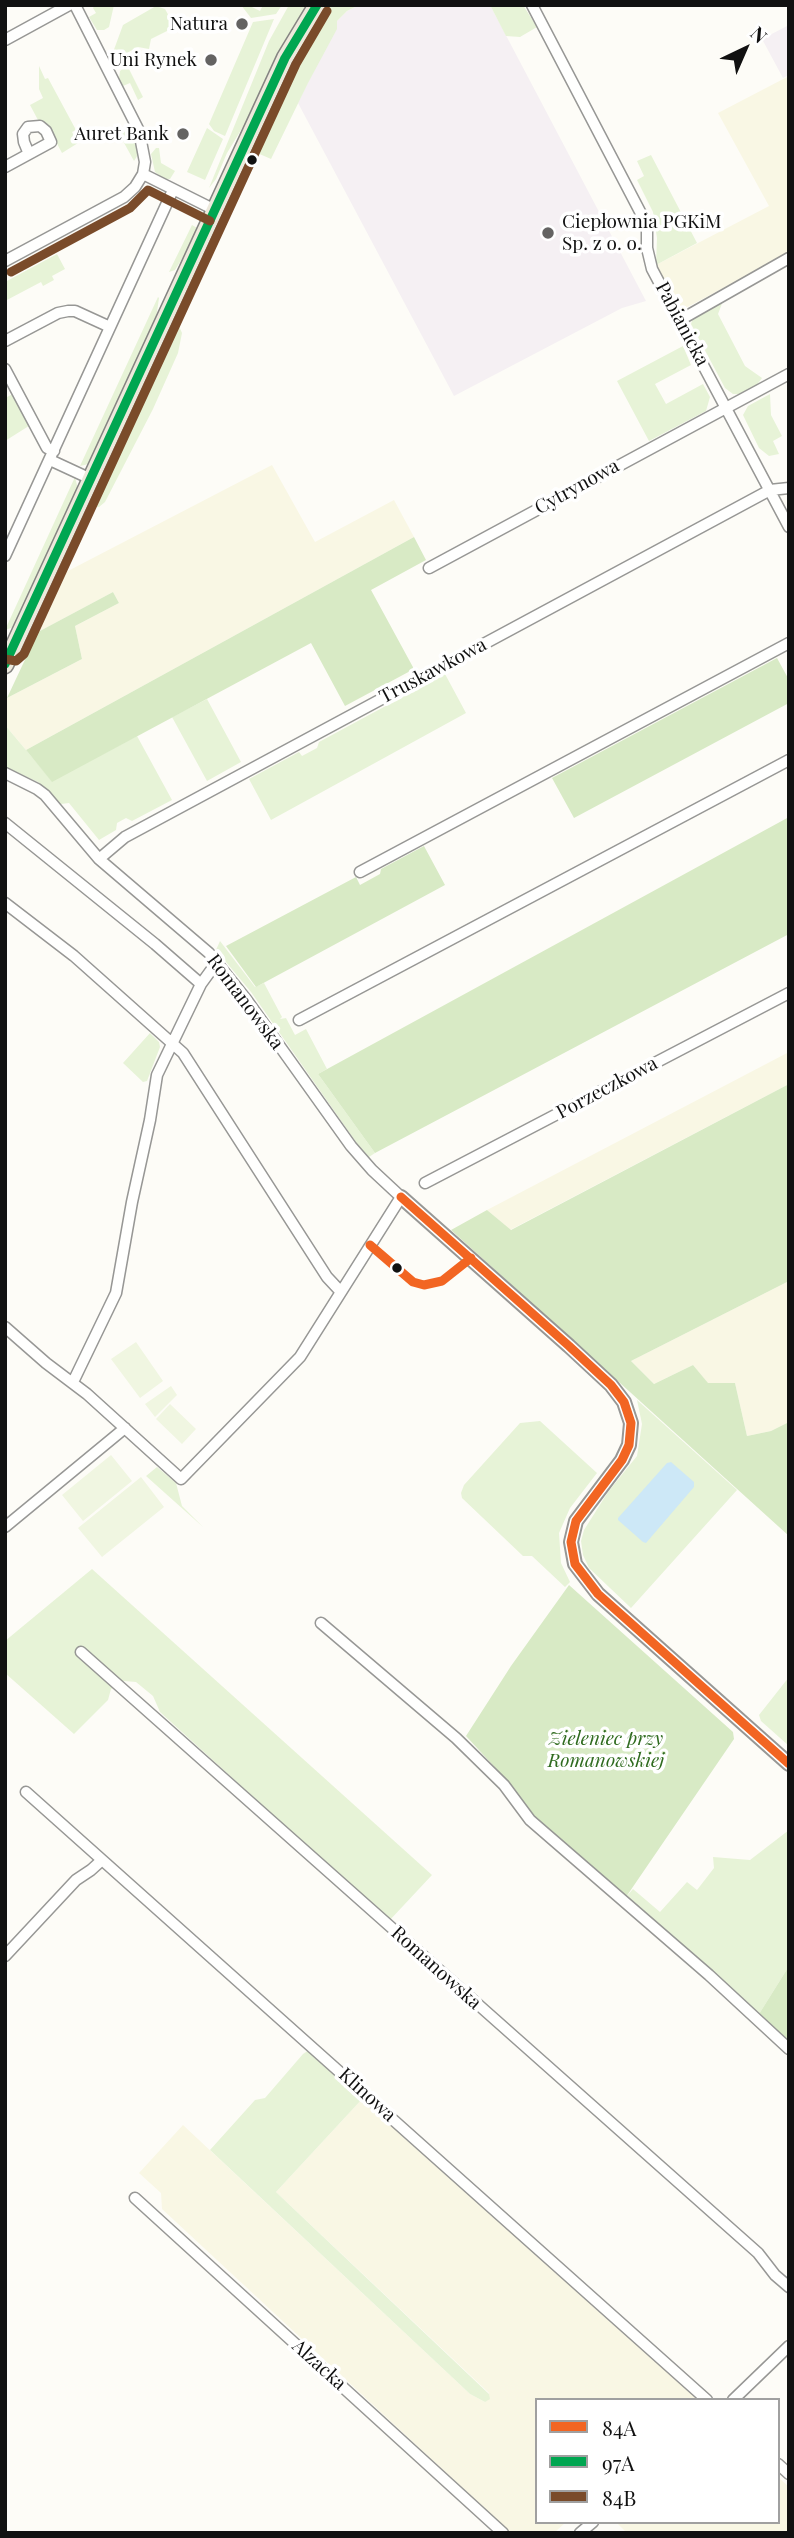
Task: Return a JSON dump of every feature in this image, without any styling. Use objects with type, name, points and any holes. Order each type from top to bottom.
[{"type":"main road","points":[[5,665],[9,646],[91,479],[285,58],[317,5]]},
{"type":"street","points":[[5,40],[69,5]]},
{"type":"street","points":[[5,261],[124,197],[144,174],[145,162],[139,131],[75,5]]},
{"type":"street","name":"Pabianicka","points":[[532,5],[642,213],[647,225],[649,260],[789,527]]},
{"type":"street","points":[[5,167],[29,154]]},
{"type":"street","points":[[144,174],[215,210]]},
{"type":"street","points":[[5,556],[173,190]]},
{"type":"street","points":[[680,320],[789,258]]},
{"type":"street","points":[[5,341],[58,313],[68,311],[75,311],[110,327]]},
{"type":"street","points":[[5,369],[52,455],[91,479]]},
{"type":"street","name":"Cytrynowa","points":[[429,568],[789,374]]},
{"type":"street","points":[[770,490],[789,488]]},
{"type":"street","name":"Truskawkowa","points":[[99,859],[125,837],[770,490]]},
{"type":"street","points":[[360,872],[789,643]]},
{"type":"street","points":[[299,1020],[789,760]]},
{"type":"street","name":"Romanowska","points":[[5,773],[45,795],[99,859],[217,962],[351,1146],[401,1197],[585,1361],[624,1402],[632,1423],[629,1445],[622,1460],[576,1521],[571,1542],[575,1564],[597,1594],[789,1764]]},
{"type":"street","points":[[5,823],[201,984]]},
{"type":"street","points":[[5,903],[74,956],[183,1053],[327,1277],[341,1292]]},
{"type":"street","points":[[73,1382],[116,1293],[157,1075],[201,984],[217,962]]},
{"type":"street","name":"Porzeczkowa","points":[[425,1183],[789,993]]},
{"type":"street","points":[[5,1327],[46,1363],[73,1382],[181,1479],[300,1357],[401,1197]]},
{"type":"street","points":[[5,1527],[125,1428]]},
{"type":"street","points":[[321,1623],[456,1738],[504,1785],[530,1820],[709,1975],[789,2049]]},
{"type":"street","name":"Romanowska","points":[[80,1652],[758,2253],[775,2275],[789,2287]]},
{"type":"street","name":"Klinowa","points":[[26,1791],[705,2398]]},
{"type":"street","points":[[5,1956],[76,1880],[102,1860]]},
{"type":"street","name":"Alzacka","points":[[135,2197],[503,2533]]},
{"type":"street","points":[[735,2398],[789,2346]]},
{"type":"shaded area","name":"Ciepłownia PGKiM Sp. z o. o.","points":[[359,5],[490,5],[646,301],[622,308],[454,396],[298,103],[337,21],[347,11]]},
{"type":"shaded area","points":[[789,25],[789,75],[783,78],[762,39]]},
{"type":"shaded area","points":[[789,76],[789,253],[680,311],[656,265],[769,206],[718,113]]},
{"type":"shaded area","points":[[272,465],[315,542],[394,500],[414,537],[26,750],[5,725],[7,698],[82,659],[75,626],[119,603],[113,592],[38,632],[66,572]]},
{"type":"shaded area","points":[[789,1052],[789,1084],[510,1230],[487,1210]]},
{"type":"shaded area","points":[[789,1281],[789,1422],[771,1431],[747,1436],[735,1383],[708,1384],[693,1365],[654,1384],[631,1361]]},
{"type":"shaded area","points":[[364,2097],[697,2398],[535,2398],[535,2524],[564,2524],[554,2533],[511,2533],[162,2209],[161,2193],[139,2173],[183,2125],[470,2394],[485,2402],[489,2393],[276,2192]]},
{"type":"shaded area","points":[[780,2479],[789,2487],[789,2533],[627,2533],[618,2524],[780,2524]]},
{"type":"green space","points":[[95,5],[114,5],[109,27],[104,30],[97,30],[89,17],[96,13],[93,8]]},
{"type":"green space","points":[[241,5],[248,5],[260,11],[263,5],[282,5],[276,14],[251,18]]},
{"type":"green space","points":[[289,5],[309,5],[289,35],[249,117],[209,188],[269,41]]},
{"type":"green space","points":[[328,5],[359,5],[347,11],[337,21],[337,29],[271,159],[255,152],[266,115],[292,59]]},
{"type":"green space","points":[[490,5],[523,5],[537,27],[520,37],[506,36]]},
{"type":"green space","points":[[156,6],[165,9],[175,27],[151,39],[149,49],[138,47],[123,55],[112,55],[123,25]]},
{"type":"green space","points":[[274,19],[225,136],[214,131],[209,124],[253,22]]},
{"type":"green space","points":[[127,65],[143,97],[138,100],[130,83],[123,86],[119,79],[120,71]]},
{"type":"green space","points":[[39,66],[76,130],[72,132],[78,143],[62,153],[48,127],[38,120],[30,105],[43,98],[39,89]]},
{"type":"green space","points":[[122,127],[124,132],[131,128],[135,135],[139,153],[134,161],[117,130]]},
{"type":"green space","points":[[207,128],[223,139],[205,180],[187,172]]},
{"type":"green space","points":[[159,148],[161,163],[175,171],[170,179],[164,179],[155,172],[151,154]]},
{"type":"green space","points":[[651,155],[697,243],[656,265],[657,238],[653,212],[637,180],[644,176],[637,161]]},
{"type":"green space","points":[[192,225],[199,229],[198,233],[175,270],[169,272]]},
{"type":"green space","points":[[57,254],[65,269],[52,276],[54,280],[43,286],[41,282],[5,301],[5,282]]},
{"type":"green space","points":[[158,297],[156,319],[89,464],[80,466]]},
{"type":"green space","points":[[723,301],[718,314],[745,366],[762,378],[756,386],[741,394],[733,394],[725,388],[691,324],[693,318]]},
{"type":"green space","points":[[178,324],[182,333],[178,353],[153,409],[105,502],[99,507],[93,507],[89,499],[167,330]]},
{"type":"green space","points":[[683,346],[691,365],[655,384],[666,404],[703,384],[710,397],[706,411],[649,441],[617,381]]},
{"type":"green space","points":[[15,393],[32,424],[5,441],[5,398]]},
{"type":"green space","points":[[770,394],[771,415],[782,436],[773,441],[779,454],[769,456],[759,448],[743,415],[748,406]]},
{"type":"green space","points":[[75,477],[78,489],[14,627],[5,630]]},
{"type":"green space","points":[[414,537],[426,560],[371,590],[414,669],[345,706],[311,643],[52,782],[26,750]]},
{"type":"green space","points":[[113,592],[119,603],[75,626],[82,659],[7,698],[38,632]]},
{"type":"green space","points":[[777,658],[789,680],[789,703],[574,818],[552,778]]},
{"type":"green space","points":[[445,674],[466,713],[271,820],[249,779],[299,752],[302,756],[317,748],[319,742]]},
{"type":"green space","points":[[207,699],[241,762],[207,781],[172,717]]},
{"type":"green space","points":[[5,725],[52,781],[137,736],[172,800],[132,821],[126,818],[117,823],[116,830],[99,840],[69,803],[61,804],[38,782],[5,767]]},
{"type":"green space","points":[[789,817],[789,934],[375,1153],[318,1074]]},
{"type":"green space","points":[[424,846],[445,885],[256,987],[226,946],[356,877],[360,885],[380,874],[381,869]]},
{"type":"green space","points":[[220,941],[255,987],[264,983],[282,1017],[280,1019],[286,1018],[295,1035],[306,1029],[327,1069],[318,1074],[375,1153],[369,1157],[358,1145],[251,992],[216,950]]},
{"type":"green space","points":[[150,1033],[160,1047],[147,1081],[143,1082],[123,1063]]},
{"type":"green space","points":[[789,1084],[789,1281],[631,1361],[654,1384],[693,1365],[708,1383],[735,1383],[747,1436],[771,1431],[789,1422],[789,1536],[451,1230],[487,1210],[511,1230]]},
{"type":"green space","points":[[136,1342],[163,1381],[140,1398],[111,1359]]},
{"type":"green space","points":[[171,1386],[177,1395],[155,1417],[145,1404]]},
{"type":"green space","points":[[637,1400],[737,1490],[631,1608],[589,1568],[581,1541],[584,1530],[608,1492],[637,1456],[642,1424]]},
{"type":"green space","points":[[170,1404],[196,1429],[182,1444],[156,1419]]},
{"type":"green space","points":[[540,1421],[597,1473],[570,1508],[559,1533],[561,1563],[570,1582],[565,1587],[532,1556],[523,1556],[462,1498],[461,1493],[464,1485],[520,1423]]},
{"type":"green space","points":[[111,1455],[132,1481],[83,1521],[62,1495]]},
{"type":"green space","points":[[157,1467],[176,1483],[182,1506],[203,1527],[146,1476]]},
{"type":"green space","points":[[141,1477],[164,1507],[102,1557],[78,1528]]},
{"type":"green space","points":[[92,1569],[432,1875],[389,1921],[160,1712],[153,1696],[136,1682],[124,1681],[111,1689],[108,1700],[74,1734],[5,1673],[5,1641]]},
{"type":"green space","name":"Zieleniec przy Romanowskiej","points":[[569,1585],[733,1732],[734,1739],[626,1897],[532,1816],[514,1788],[466,1736],[511,1666]]},
{"type":"green space","points":[[789,1677],[789,1746],[761,1721],[759,1715]]},
{"type":"green space","points":[[789,1830],[789,1966],[759,2014],[626,1897],[633,1889],[660,1912],[687,1882],[697,1890],[714,1868],[713,1857],[750,1860]]},
{"type":"green space","points":[[789,1966],[789,2042],[759,2014]]},
{"type":"green space","points":[[309,2050],[364,2097],[276,2192],[489,2394],[490,2399],[485,2402],[470,2394],[210,2150],[255,2100],[265,2098]]},
{"type":"water","points":[[671,1462],[694,1482],[694,1487],[646,1543],[618,1518],[667,1463]]},
{"type":"transit line","name":"97A","points":[[5,664],[285,58],[317,5]]},
{"type":"transit line","name":"84B","points":[[5,659],[16,661],[24,654],[296,64],[327,11]]},
{"type":"transit line","name":"84B","points":[[11,272],[130,208],[148,190],[210,221]]},
{"type":"transit line","name":"84A","points":[[401,1197],[569,1346],[611,1385],[624,1402],[631,1423],[629,1445],[622,1460],[576,1521],[571,1542],[575,1564],[598,1594],[789,1764]]},
{"type":"transit line","name":"84A","points":[[370,1245],[413,1282],[424,1285],[442,1281],[471,1258]]},
{"type":"place","name":"Natura","points":[[242,24]]},
{"type":"place","name":"Uni Rynek","points":[[211,60]]},
{"type":"place","name":"Auret Bank","points":[[183,134]]},
{"type":"place","name":"Ciepłownia PGKiM Sp. z o. o.","points":[[548,233]]}]
